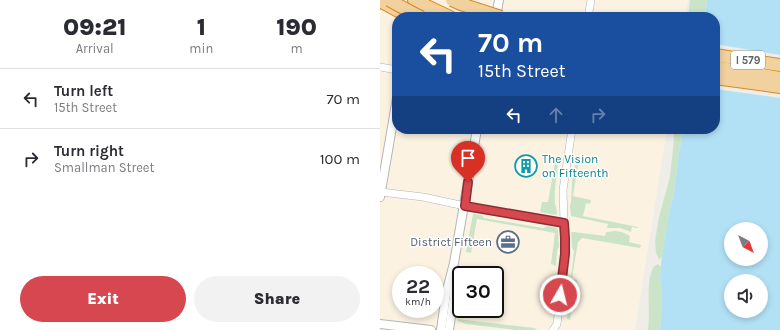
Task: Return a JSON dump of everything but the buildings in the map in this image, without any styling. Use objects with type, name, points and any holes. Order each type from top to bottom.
[{"type":"highway","points":[[389,0],[409,12]]},
{"type":"highway","points":[[413,0],[439,12]]},
{"type":"highway","points":[[452,0],[486,12]]},
{"type":"highway","points":[[471,0],[497,12]]},
{"type":"highway","points":[[380,1],[400,12]]},
{"type":"highway","name":"I 579","points":[[720,56],[780,65]]},
{"type":"highway","points":[[720,68],[780,78]]},
{"type":"highway","name":"I 579","points":[[720,79],[780,87]]},
{"type":"street","points":[[410,12],[413,0]]},
{"type":"street","points":[[497,12],[499,0]]},
{"type":"street","points":[[589,12],[591,0]]},
{"type":"street","points":[[380,67],[392,69]]},
{"type":"street","points":[[392,126],[380,194],[423,197],[465,206],[564,223]]},
{"type":"street","points":[[441,330],[446,294],[454,263],[465,206],[476,134]]},
{"type":"street","points":[[556,328],[565,254],[563,190],[571,134]]},
{"type":"street","points":[[449,330],[454,296],[454,263]]},
{"type":"street","points":[[384,324],[431,330]]},
{"type":"shaded area","points":[[380,0],[688,0],[686,12],[392,12],[392,134],[666,134],[635,330],[380,330]]},
{"type":"green space","points":[[690,0],[707,0],[706,12],[689,12]]},
{"type":"green space","points":[[674,134],[682,134],[663,257],[659,259],[656,253],[655,241],[659,217],[670,177]]},
{"type":"green space","points":[[555,162],[558,162],[555,187],[557,214],[555,215],[540,212],[542,202],[548,202]]},
{"type":"green space","points":[[575,165],[578,165],[573,196],[591,200],[590,204],[586,203],[583,216],[638,228],[632,227],[631,232],[620,228],[607,228],[608,224],[571,216],[570,206]]},
{"type":"green space","points":[[473,214],[482,215],[484,218],[543,228],[548,226],[557,228],[559,246],[557,251],[556,266],[551,264],[555,233],[477,219],[471,253],[466,252]]},
{"type":"green space","points":[[571,232],[605,236],[606,232],[622,232],[630,236],[629,242],[641,245],[640,248],[582,238],[578,242],[571,278],[574,251],[572,247]]},
{"type":"green space","points":[[658,264],[661,267],[661,321],[659,330],[648,330],[649,282],[654,266]]},
{"type":"green space","points":[[571,279],[577,280],[570,320],[567,319]]},
{"type":"green space","points":[[457,319],[534,328],[538,330],[516,330],[466,324],[458,321]]},
{"type":"water","points":[[707,0],[780,0],[780,330],[659,330],[661,321],[662,291],[660,280],[661,264],[674,192],[682,134],[720,134],[720,12],[706,12]]},
{"type":"pier","points":[[720,45],[780,55],[780,98],[720,90]]},
{"type":"place","name":"The Vision on Fifteenth","points":[[526,166]]},
{"type":"place","name":"District Fifteen","points":[[508,242]]},
{"type":"route","points":[[468,182],[465,206],[564,223],[565,262],[560,295]]}]
